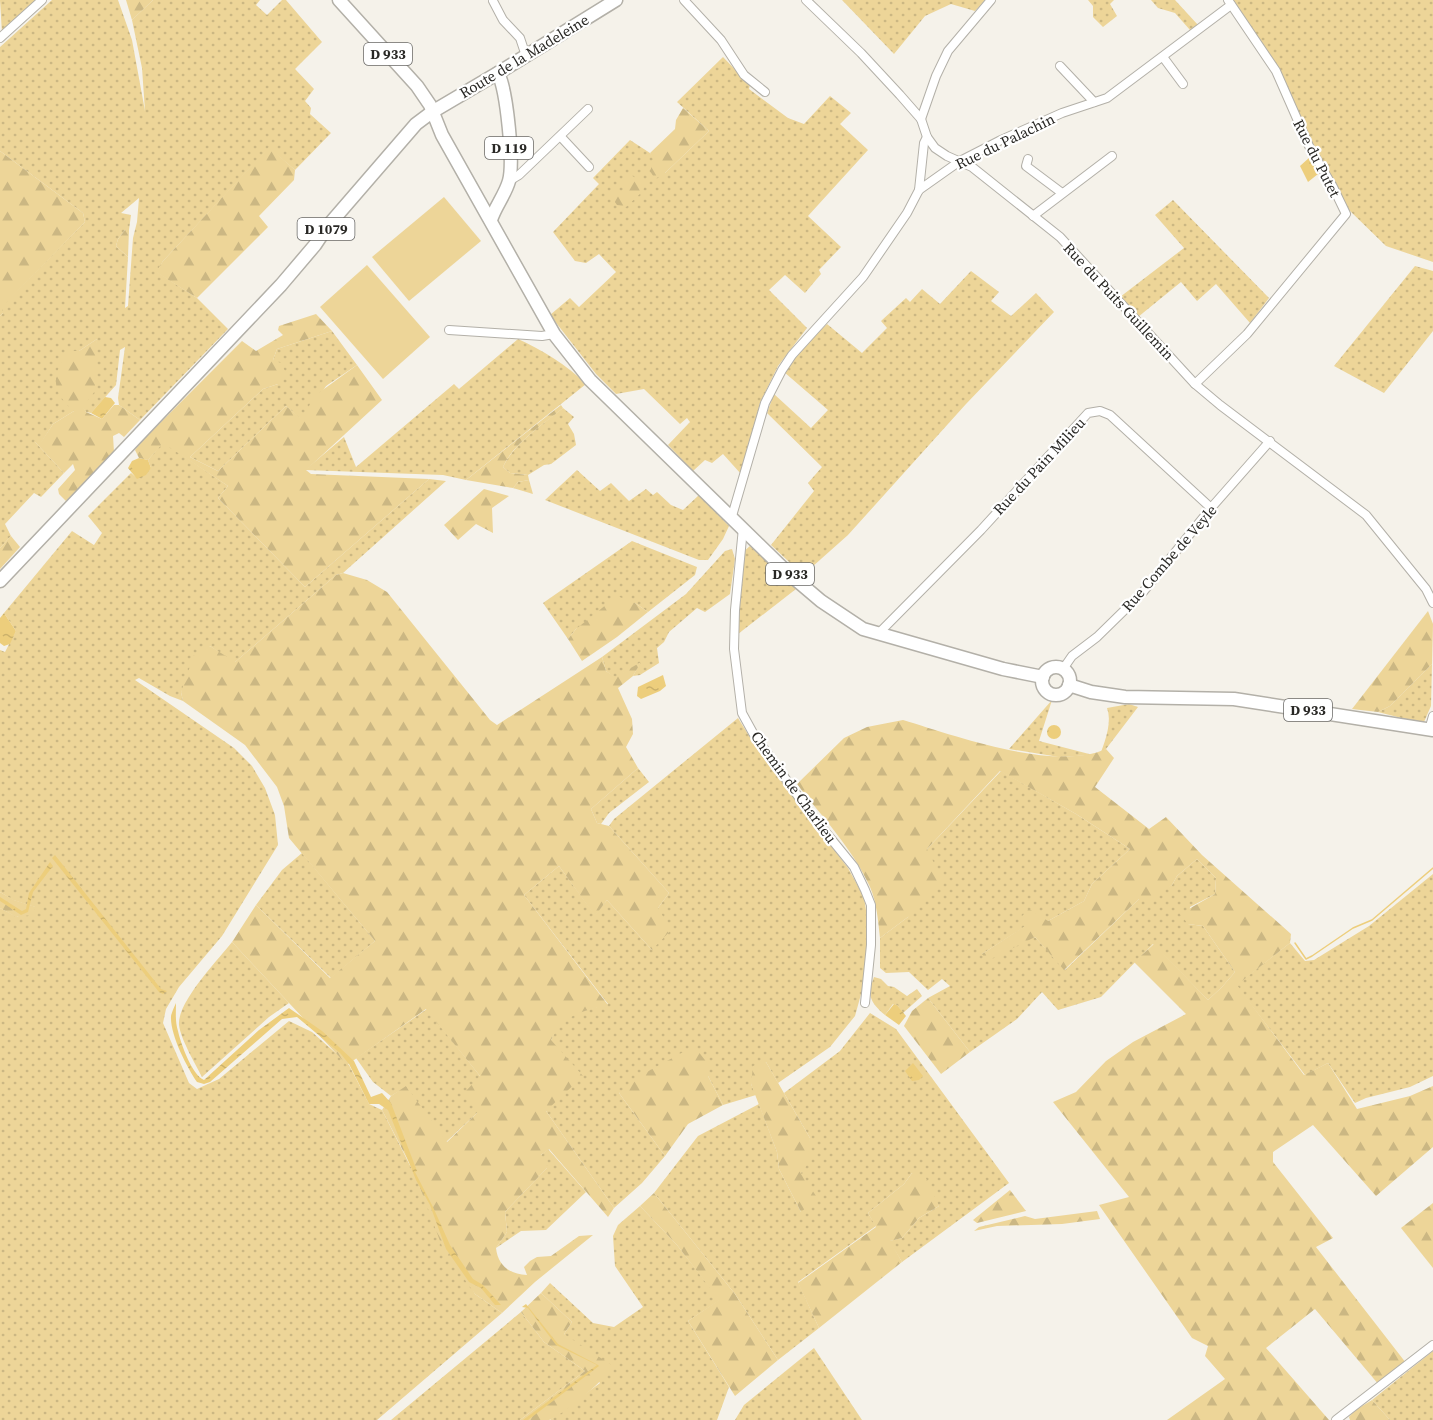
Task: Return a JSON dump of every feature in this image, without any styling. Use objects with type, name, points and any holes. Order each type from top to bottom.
[{"type":"main road","name":"D 933","points":[[339,0],[417,86],[430,105],[440,130],[508,252],[548,335],[788,573],[854,624],[878,634],[1003,669],[1043,677]]},
{"type":"main road","name":"Route de la Madeleine","points":[[432,112],[616,0]]},
{"type":"main road","name":"D 119","points":[[491,220],[508,182],[510,163],[503,88],[498,73]]},
{"type":"main road","name":"D 1079","points":[[0,581],[236,334],[281,285],[327,227],[416,124],[432,112]]},
{"type":"main road","points":[[416,124],[427,124],[440,130]]},
{"type":"main road","points":[[1054,667],[1063,669],[1069,675],[1069,685],[1060,694],[1051,693],[1044,686],[1043,677],[1049,669],[1054,667]]},
{"type":"main road","name":"D 933","points":[[1069,685],[1091,692],[1125,697],[1234,699],[1431,730]]},
{"type":"street","points":[[0,38],[42,0]]},
{"type":"street","points":[[684,0],[721,40],[744,75],[765,92]]},
{"type":"street","points":[[806,0],[861,52],[921,119],[927,137],[924,143],[919,190]]},
{"type":"street","points":[[921,119],[936,76],[948,51],[991,0]]},
{"type":"street","points":[[493,1],[503,20],[520,38],[526,56]]},
{"type":"street","name":"Rue du Palachin","points":[[732,516],[765,403],[782,370],[792,355],[863,277],[907,213],[919,190],[960,161],[1001,140],[1107,98],[1163,57],[1230,2]]},
{"type":"street","name":"Rue du Putet","points":[[1195,384],[1247,334],[1346,214],[1309,146],[1276,71],[1230,2]]},
{"type":"street","points":[[1163,57],[1183,84]]},
{"type":"street","points":[[1060,66],[1094,102]]},
{"type":"street","points":[[508,182],[519,176],[588,110]]},
{"type":"street","points":[[561,137],[589,167]]},
{"type":"street","name":"Rue du Puits Guillemin","points":[[927,137],[935,148],[972,167],[1059,237],[1195,384],[1372,521],[1426,589],[1433,603]]},
{"type":"street","points":[[1033,216],[1112,156]]},
{"type":"street","points":[[1028,159],[1026,166],[1062,193]]},
{"type":"street","points":[[449,330],[548,335]]},
{"type":"street","name":"Rue du Pain Milieu","points":[[878,634],[981,530],[1089,413],[1100,411],[1110,415],[1211,508]]},
{"type":"street","name":"Rue Combe de Veyle","points":[[1063,669],[1072,656],[1096,637],[1143,592],[1211,508],[1270,441]]},
{"type":"street","name":"Chemin de Charlieu","points":[[743,528],[734,639],[742,713],[753,733],[797,795],[854,867],[865,890],[871,905],[871,945],[865,1003]]},
{"type":"street","points":[[1431,730],[1433,716]]},
{"type":"street","points":[[1336,1420],[1433,1345]]},
{"type":"green space","points":[[0,0],[36,0],[2,33]]},
{"type":"green space","points":[[52,0],[118,0],[132,40],[145,111],[142,68],[132,20],[153,0],[260,0],[256,5],[267,15],[282,0],[286,0],[322,42],[295,69],[314,89],[305,101],[311,108],[310,114],[331,133],[295,170],[269,148],[163,261],[157,272],[197,298],[228,329],[140,420],[119,405],[125,347],[120,350],[116,385],[91,413],[86,412],[82,407],[97,339],[79,351],[74,411],[53,424],[41,443],[35,442],[64,473],[41,497],[34,493],[5,524],[11,536],[0,548],[0,316],[3,313],[2,306],[85,222],[83,213],[0,151],[0,47]],"holes":[[[139,198],[133,238],[128,306],[125,308],[128,257],[116,246],[125,230],[129,230],[131,215],[121,213]]]},
{"type":"green space","points":[[126,0],[153,0],[132,20]]},
{"type":"green space","points":[[842,0],[985,0],[975,11],[951,4],[925,16],[894,54]]},
{"type":"green space","points":[[1088,0],[1114,0],[1110,4],[1117,16],[1103,27],[1093,17],[1093,6]]},
{"type":"green space","points":[[1151,0],[1175,0],[1198,25],[1190,30],[1175,13],[1158,8]]},
{"type":"green space","points":[[1231,0],[1433,0],[1433,262],[1386,246],[1349,210],[1310,138],[1280,71]]},
{"type":"green space","points":[[723,57],[750,85],[749,89],[788,118],[804,124],[830,96],[851,113],[840,124],[868,150],[808,216],[841,247],[819,270],[821,274],[805,293],[785,275],[769,290],[807,328],[778,366],[760,403],[741,474],[723,454],[712,463],[705,460],[693,471],[668,445],[690,422],[687,418],[680,424],[644,389],[616,394],[596,374],[550,315],[570,298],[579,307],[616,272],[599,254],[586,263],[575,261],[553,232],[599,184],[593,178],[630,140],[650,153],[665,173],[709,131],[677,102]]},
{"type":"green space","points":[[683,108],[709,131],[665,173],[655,179],[650,171],[654,161],[650,153],[675,129],[676,120]]},
{"type":"green space","points":[[269,147],[295,170],[294,180],[259,216],[268,227],[197,298],[156,272],[163,261]]},
{"type":"green space","points":[[0,151],[83,213],[85,222],[3,306],[3,313],[0,316]]},
{"type":"green space","points":[[629,174],[646,184],[641,193],[626,207],[617,205],[610,195],[616,191],[624,193],[626,187],[622,181]]},
{"type":"green space","points":[[444,197],[481,241],[409,301],[372,257]]},
{"type":"green space","points":[[1173,200],[1269,298],[1250,323],[1216,284],[1197,301],[1181,282],[1138,317],[1120,297],[1184,248],[1155,215]]},
{"type":"green space","points":[[125,230],[129,230],[128,257],[116,246]]},
{"type":"green space","points":[[367,265],[430,337],[383,379],[320,307]]},
{"type":"green space","points":[[1415,266],[1433,271],[1433,331],[1384,393],[1334,366]]},
{"type":"green space","points":[[971,271],[999,292],[991,301],[1011,316],[1036,293],[1054,312],[966,404],[848,535],[803,575],[771,545],[814,491],[808,483],[822,467],[767,413],[774,394],[811,428],[828,410],[784,372],[794,356],[827,324],[862,353],[887,328],[881,321],[906,298],[910,302],[922,289],[940,304]]},
{"type":"green space","points":[[316,314],[332,331],[277,349],[273,360],[281,363],[287,375],[278,384],[263,389],[190,457],[218,471],[286,406],[303,420],[313,397],[357,365],[382,400],[306,470],[311,474],[429,479],[305,587],[218,498],[228,486],[163,443],[148,460],[139,458],[135,450],[242,341],[256,351],[283,335],[278,330],[279,326]]},
{"type":"green space","points":[[332,331],[357,365],[326,386],[303,421],[286,406],[218,471],[190,457],[263,389],[278,384],[273,360],[277,349]]},
{"type":"green space","points":[[97,339],[95,391],[83,407],[86,412],[102,419],[114,405],[119,405],[140,420],[124,437],[119,433],[113,436],[114,452],[66,501],[59,494],[58,489],[75,470],[73,464],[64,473],[34,441],[41,442],[53,424],[74,411],[61,397],[56,382],[59,368],[68,351],[79,351]]},
{"type":"green space","points":[[518,339],[554,358],[586,384],[466,480],[443,475],[305,470],[344,437],[356,467],[454,384],[459,389]]},
{"type":"green space","points":[[561,405],[563,408],[514,450],[503,467],[510,473],[528,475],[529,480],[518,482],[513,488],[466,480]]},
{"type":"green space","points":[[563,408],[574,417],[568,424],[574,434],[576,445],[551,464],[544,465],[528,475],[510,473],[503,467],[521,442]]},
{"type":"green space","points":[[163,442],[228,486],[218,498],[305,587],[429,479],[446,481],[343,573],[336,575],[234,663],[210,646],[181,692],[183,701],[139,678],[135,680],[234,748],[252,766],[265,788],[275,815],[278,845],[222,936],[179,987],[166,1009],[163,1023],[189,1083],[197,1089],[219,1079],[289,1021],[312,1032],[349,1065],[369,1104],[382,1110],[475,1294],[502,1313],[377,1420],[0,1420],[0,908],[17,917],[35,907],[13,900],[0,892],[0,650],[5,652],[16,631],[4,613],[72,531],[94,545],[102,533],[88,516],[131,473],[137,478],[151,468],[148,460]]},
{"type":"green space","points":[[577,470],[600,491],[611,483],[629,501],[646,489],[653,495],[657,492],[671,505],[683,510],[699,495],[729,526],[708,560],[699,560],[545,500]]},
{"type":"green space","points":[[529,480],[533,494],[513,488],[518,482]]},
{"type":"green space","points":[[484,489],[509,496],[492,508],[493,533],[476,524],[458,540],[444,525]]},
{"type":"green space","points":[[11,536],[20,547],[0,569],[0,548]]},
{"type":"green space","points":[[632,541],[697,567],[695,575],[648,612],[635,603],[576,629],[568,639],[543,603]]},
{"type":"green space","points":[[750,546],[796,589],[738,634],[743,552]]},
{"type":"green space","points":[[732,549],[735,559],[730,594],[705,612],[697,608],[669,632],[664,642],[657,648],[659,663],[640,675],[633,676],[640,663],[615,678],[606,671],[602,657],[686,594],[725,551]]},
{"type":"green space","points":[[343,573],[367,580],[387,592],[490,720],[497,725],[602,657],[606,671],[615,677],[641,662],[633,676],[618,688],[632,719],[633,734],[626,747],[638,768],[591,809],[597,823],[609,826],[669,893],[658,908],[671,930],[652,950],[607,900],[595,916],[559,866],[524,895],[608,1005],[575,1015],[556,1031],[551,1040],[583,1076],[546,1111],[614,1208],[608,1217],[549,1149],[541,1155],[548,1167],[505,1212],[507,1232],[496,1248],[499,1260],[510,1271],[527,1275],[524,1267],[530,1261],[537,1257],[551,1256],[579,1236],[593,1235],[535,1282],[502,1313],[475,1294],[443,1249],[415,1174],[382,1110],[391,1096],[406,1086],[447,1142],[477,1113],[466,1091],[480,1076],[426,1009],[347,1065],[232,942],[256,905],[330,978],[375,941],[289,838],[284,806],[277,787],[245,745],[183,701],[181,692],[194,655],[210,646],[235,662],[336,575]]},
{"type":"green space","points":[[617,596],[635,603],[648,612],[582,661],[568,639],[576,629]]},
{"type":"green space","points":[[1428,611],[1433,624],[1432,664],[1390,706],[1378,712],[1352,709]]},
{"type":"green space","points":[[1432,664],[1431,706],[1424,722],[1378,712],[1390,706]]},
{"type":"green space","points":[[1052,700],[1039,741],[1093,755],[1059,757],[1009,749]]},
{"type":"green space","points":[[1129,704],[1138,707],[1106,749],[1101,752],[1109,724],[1107,708]]},
{"type":"green space","points":[[738,718],[759,752],[848,868],[864,897],[869,930],[863,987],[855,1016],[830,1047],[778,1083],[766,1062],[751,1084],[756,1095],[723,1105],[708,1076],[708,1064],[619,1093],[665,1156],[642,1183],[614,1208],[546,1111],[551,1040],[557,1027],[572,1014],[608,1004],[524,895],[559,866],[595,915],[607,900],[652,950],[658,908],[669,893],[609,826],[614,819]]},
{"type":"green space","points":[[903,720],[977,742],[1033,754],[1085,755],[1106,749],[1114,758],[1095,787],[1149,829],[1166,817],[1202,855],[1291,934],[1290,943],[1237,985],[1304,1075],[1328,1063],[1357,1109],[1410,1096],[1433,1086],[1433,1147],[1376,1196],[1313,1125],[1273,1152],[1273,1162],[1333,1238],[1316,1247],[1406,1363],[1379,1385],[1315,1309],[1266,1348],[1329,1420],[1167,1420],[1225,1379],[1205,1356],[1208,1346],[1192,1338],[1099,1205],[1129,1197],[1053,1102],[1076,1092],[1106,1061],[1133,1042],[1186,1014],[1134,962],[1154,944],[1208,1000],[1235,972],[1203,926],[1188,924],[1180,914],[1215,894],[1216,878],[1197,859],[1177,876],[1172,885],[1146,902],[1139,899],[1064,970],[1035,937],[987,961],[982,954],[1025,926],[1019,919],[1029,909],[1048,921],[1084,901],[1092,884],[1130,849],[1076,814],[1000,771],[927,849],[944,883],[908,917],[880,938],[874,899],[863,873],[846,846],[797,784],[844,738],[867,727]]},
{"type":"green space","points":[[638,768],[649,782],[609,813],[601,824],[597,823],[591,809]]},
{"type":"green space","points":[[1001,771],[1076,814],[1130,849],[1092,884],[1084,901],[1048,921],[1026,926],[982,954],[1035,937],[1065,970],[1139,899],[1172,885],[1177,876],[1197,859],[1216,878],[1215,894],[1190,907],[1188,924],[1203,926],[1235,972],[1222,987],[1208,1000],[1153,944],[1101,997],[1058,1010],[1042,992],[1017,1019],[970,1052],[928,998],[950,986],[942,979],[928,990],[909,972],[886,973],[880,968],[880,938],[908,917],[927,849]]},
{"type":"green space","points":[[302,853],[375,941],[331,978],[256,905],[282,870]]},
{"type":"green space","points":[[1433,874],[1433,1076],[1410,1087],[1355,1103],[1328,1063],[1305,1075],[1236,985],[1290,943],[1305,961],[1314,960],[1369,926]]},
{"type":"green space","points":[[0,892],[14,900],[36,907],[32,915],[16,917],[0,908]]},
{"type":"green space","points":[[232,942],[289,1003],[269,1017],[202,1077],[182,1037],[179,1025],[180,1016],[191,993]]},
{"type":"green space","points":[[874,977],[907,996],[917,989],[922,996],[903,1013],[897,1005],[893,1004],[885,1015],[871,998]]},
{"type":"green space","points":[[928,998],[970,1052],[941,1074],[904,1026],[912,1011]]},
{"type":"green space","points":[[427,1009],[480,1076],[477,1113],[446,1142],[406,1087],[391,1096],[373,1082],[356,1058]]},
{"type":"green space","points":[[870,1013],[896,1029],[1009,1183],[902,1262],[889,1241],[902,1238],[919,1218],[939,1206],[912,1173],[904,1184],[868,1213],[876,1226],[798,1282],[819,1328],[778,1360],[735,1294],[654,1193],[698,1136],[759,1104],[777,1152],[779,1169],[801,1212],[801,1173],[810,1138],[784,1093],[840,1051]]},
{"type":"green space","points":[[694,1046],[708,1064],[708,1076],[723,1105],[688,1124],[665,1156],[619,1093],[647,1072]]},
{"type":"green space","points":[[766,1062],[810,1138],[809,1162],[801,1173],[816,1196],[814,1201],[801,1212],[779,1169],[777,1152],[751,1084],[753,1066]]},
{"type":"green space","points":[[548,1149],[586,1192],[546,1230],[521,1231],[496,1248],[507,1232],[505,1212],[547,1168],[540,1156]]},
{"type":"green space","points":[[912,1173],[925,1176],[939,1206],[919,1218],[902,1238],[890,1241],[902,1262],[819,1328],[798,1283],[876,1227],[868,1213],[904,1184]]},
{"type":"green space","points":[[1010,1190],[1026,1211],[977,1223],[973,1220]]},
{"type":"green space","points":[[654,1193],[735,1294],[778,1360],[735,1396],[688,1321],[719,1300],[677,1245],[640,1206]]},
{"type":"green space","points":[[1433,1203],[1433,1268],[1401,1228]]},
{"type":"green space","points":[[640,1206],[677,1245],[720,1300],[688,1321],[729,1387],[717,1420],[550,1420],[600,1383],[564,1334],[572,1322],[541,1293],[550,1283],[593,1323],[614,1327],[643,1307],[615,1266],[613,1236],[618,1225]]},
{"type":"green space","points":[[1097,1211],[1100,1219],[1062,1224],[997,1226],[974,1231],[979,1227],[1025,1216],[1035,1219]]},
{"type":"green space","points":[[541,1293],[572,1322],[564,1334],[613,1366],[594,1387],[554,1418],[520,1420],[585,1371],[544,1342],[521,1312]]},
{"type":"green space","points":[[521,1312],[544,1342],[585,1371],[520,1420],[391,1420]]},
{"type":"green space","points":[[814,1348],[862,1420],[735,1420],[744,1405]]},
{"type":"green space","points":[[1433,1351],[1433,1420],[1390,1420],[1372,1400]]},
{"type":"green space","points":[[1372,1400],[1390,1420],[1350,1420],[1349,1417],[1354,1411]]},
{"type":"water","points":[[1310,157],[1318,174],[1308,182],[1300,166]]},
{"type":"water","points":[[105,397],[111,398],[115,403],[102,419],[91,413]]},
{"type":"water","points":[[139,458],[148,460],[151,468],[146,475],[137,479],[128,468],[132,461]]},
{"type":"water","points":[[4,613],[16,631],[10,644],[4,646],[0,643],[0,618]]},
{"type":"water","points":[[663,675],[666,686],[660,691],[641,699],[637,696],[638,687]]},
{"type":"water","points":[[1051,725],[1057,725],[1061,732],[1057,739],[1051,739],[1047,735],[1047,729]]},
{"type":"water","points":[[55,855],[161,989],[167,991],[163,994],[159,992],[52,858]]},
{"type":"water","points":[[50,862],[53,866],[33,892],[28,912],[21,915],[0,901],[0,897],[22,911],[26,909],[29,893]]},
{"type":"water","points":[[176,1003],[176,1024],[182,1043],[191,1066],[204,1080],[259,1030],[289,1008],[322,1031],[354,1061],[371,1097],[382,1093],[391,1103],[417,1171],[415,1172],[450,1245],[473,1279],[483,1285],[501,1305],[495,1305],[481,1288],[469,1282],[446,1249],[430,1205],[416,1180],[388,1110],[379,1104],[369,1104],[349,1064],[340,1053],[297,1017],[282,1019],[210,1082],[204,1084],[197,1082],[184,1060],[173,1032],[171,1016]]},
{"type":"water","points":[[894,1004],[906,1016],[899,1025],[885,1015]]},
{"type":"water","points":[[913,1063],[923,1076],[919,1080],[912,1081],[905,1071]]},
{"type":"water","points":[[526,1304],[558,1344],[599,1366],[528,1420],[523,1420],[597,1365],[556,1345],[528,1308],[522,1307]]},
{"type":"waterway","points":[[1295,943],[1306,959],[1312,956],[1353,928],[1372,920],[1433,868]]}]
